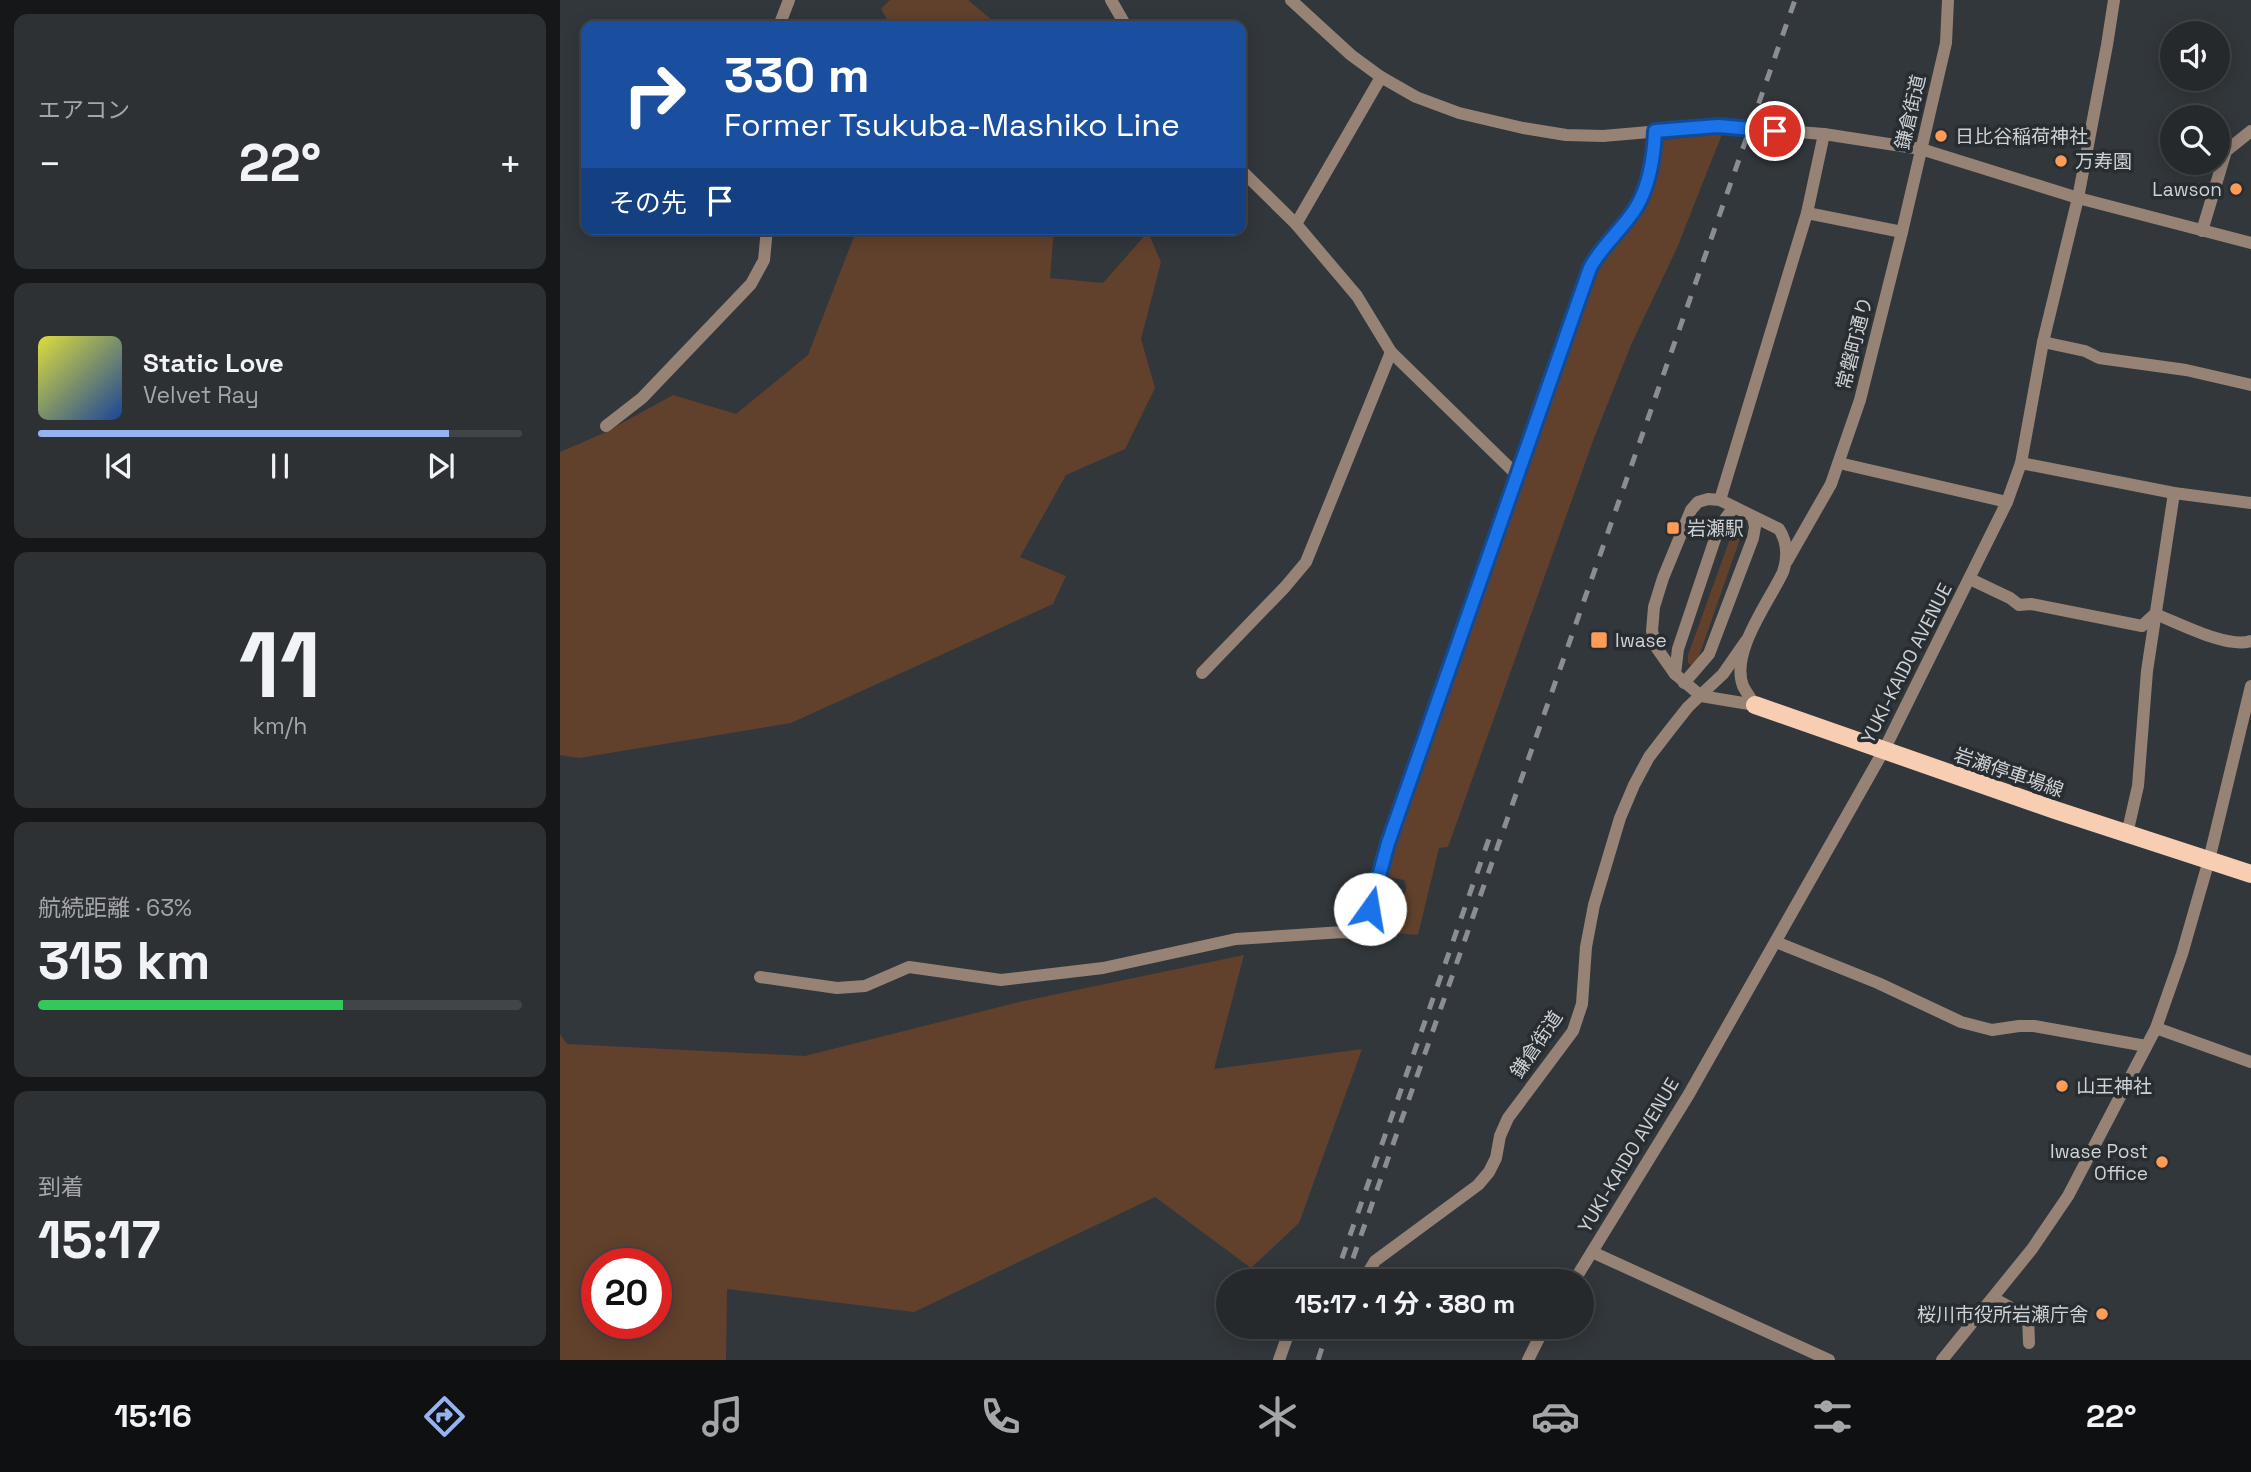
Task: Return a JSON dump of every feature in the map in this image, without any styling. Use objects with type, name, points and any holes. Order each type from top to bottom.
[{"type":"main road","name":"岩瀬停車場線","points":[[1755,705],[2127,834],[2251,874]]},
{"type":"street","points":[[781,21],[789,0]]},
{"type":"street","points":[[1111,0],[1123,21]]},
{"type":"street","points":[[1291,0],[1342,47],[1381,77],[1416,97],[1459,113],[1566,135],[1603,136],[1718,126],[1824,134],[1921,149],[2078,198],[2251,243]]},
{"type":"street","name":"鎌倉街道","points":[[1902,232],[1946,43],[1948,0]]},
{"type":"street","name":"YUKI-KAIDO AVENUE","points":[[1581,1269],[1689,1094],[1884,750],[2007,502],[2021,463],[2043,342],[2078,198],[2114,0]]},
{"type":"street","points":[[1296,224],[1381,77]]},
{"type":"street","points":[[1365,935],[1375,883],[1388,843],[1590,268],[1636,208],[1642,196],[1654,149],[1655,131]]},
{"type":"street","points":[[2202,231],[2226,151],[2251,131]]},
{"type":"street","points":[[1720,500],[1807,213],[1824,134]]},
{"type":"street","points":[[1246,175],[1296,224],[1357,296],[1391,352],[1517,475]]},
{"type":"street","points":[[1807,213],[1902,232]]},
{"type":"street","name":"常磐町通り","points":[[1701,696],[1723,674],[1746,641],[1805,527],[1831,484],[1860,400],[1902,232]]},
{"type":"street","points":[[606,426],[642,398],[751,284],[764,260],[767,235]]},
{"type":"street","points":[[2043,342],[2085,351],[2099,358],[2186,369],[2251,385]]},
{"type":"street","points":[[1202,673],[1306,562],[1391,352]]},
{"type":"street","points":[[1839,463],[2007,502]]},
{"type":"street","points":[[2021,463],[2174,493],[2251,503]]},
{"type":"street","points":[[2127,834],[2138,786],[2147,671],[2174,493]]},
{"type":"street","points":[[1755,705],[1701,696],[1680,679],[1656,647],[1652,631],[1654,607],[1690,510],[1698,502],[1720,500],[1779,529],[1805,527]]},
{"type":"street","points":[[1680,679],[1678,649],[1719,527],[1734,507]]},
{"type":"street","points":[[1680,679],[1709,654],[1753,538],[1753,517]]},
{"type":"street","points":[[1779,529],[1786,547],[1787,561]]},
{"type":"street","points":[[1970,579],[2019,605],[2031,604],[2142,626],[2155,614]]},
{"type":"street","points":[[2155,614],[2225,640],[2243,643],[2251,641]]},
{"type":"street","points":[[1746,641],[1741,671],[1743,685],[1755,705]]},
{"type":"street","points":[[1942,1360],[2032,1249],[2068,1196],[2156,1028],[2182,954],[2209,860],[2251,687]]},
{"type":"street","name":"鎌倉街道","points":[[1370,1269],[1375,1261],[1478,1185],[1496,1158],[1500,1136],[1508,1118],[1573,1031],[1582,1004],[1589,925],[1620,818],[1649,757],[1688,707],[1701,696]]},
{"type":"street","points":[[760,977],[837,988],[865,986],[909,967],[1001,980],[1103,968],[1236,939],[1343,932],[1379,936]]},
{"type":"street","points":[[1776,942],[1878,983],[1961,1022],[1992,1030],[2019,1026],[2061,1030],[2146,1046]]},
{"type":"street","points":[[2156,1028],[2251,1062]]},
{"type":"street","points":[[1592,1252],[1829,1360]]},
{"type":"street","points":[[1993,1298],[2028,1317],[2029,1343]]},
{"type":"street","points":[[1279,1360],[1286,1339]]},
{"type":"street","points":[[1528,1360],[1538,1339]]},
{"type":"shaded area","points":[[890,0],[968,0],[993,21],[888,21],[881,9]]},
{"type":"shaded area","points":[[1722,134],[1677,248],[1631,345],[1594,438],[1448,847],[1439,848],[1418,935],[1375,931],[1374,919],[1380,891],[1400,898],[1406,890],[1404,880],[1383,876],[1539,429],[1599,269],[1647,200],[1661,140]]},
{"type":"shaded area","points":[[855,235],[1054,235],[1050,278],[1103,283],[1145,235],[1149,235],[1161,262],[1141,339],[1155,388],[1125,449],[1066,475],[1020,557],[1066,576],[1053,604],[791,723],[579,758],[560,755],[560,452],[604,433],[673,395],[736,414],[808,355]]},
{"type":"shaded area","points":[[1736,529],[1741,530],[1741,536],[1698,659],[1691,665],[1688,663],[1688,655],[1731,536]]},
{"type":"shaded area","points":[[1244,955],[1214,1069],[1362,1049],[1299,1223],[1251,1268],[1155,1197],[914,1312],[727,1289],[726,1360],[560,1360],[560,1034],[567,1044],[805,1056],[1019,1002]]},
{"type":"railway","points":[[1349,1269],[1795,0]]},
{"type":"railway","points":[[1338,1269],[1491,833]]},
{"type":"railway","points":[[1318,1360],[1325,1339]]},
{"type":"place","name":"日比谷稲荷神社","points":[[1941,136]]},
{"type":"place","name":"万寿園","points":[[2061,161]]},
{"type":"place","name":"Lawson","points":[[2236,189]]},
{"type":"place","name":"岩瀬駅","points":[[1673,528]]},
{"type":"place","name":"Iwase","points":[[1599,640]]},
{"type":"place","name":"山王神社","points":[[2062,1086]]},
{"type":"place","name":"Iwase Post Office","points":[[2162,1162]]},
{"type":"place","name":"桜川市役所岩瀬庁舎","points":[[2102,1314]]},
{"type":"route","points":[[1370,909],[1388,843],[1590,268],[1636,208],[1642,196],[1654,149],[1655,131],[1718,126],[1775,131]]}]
